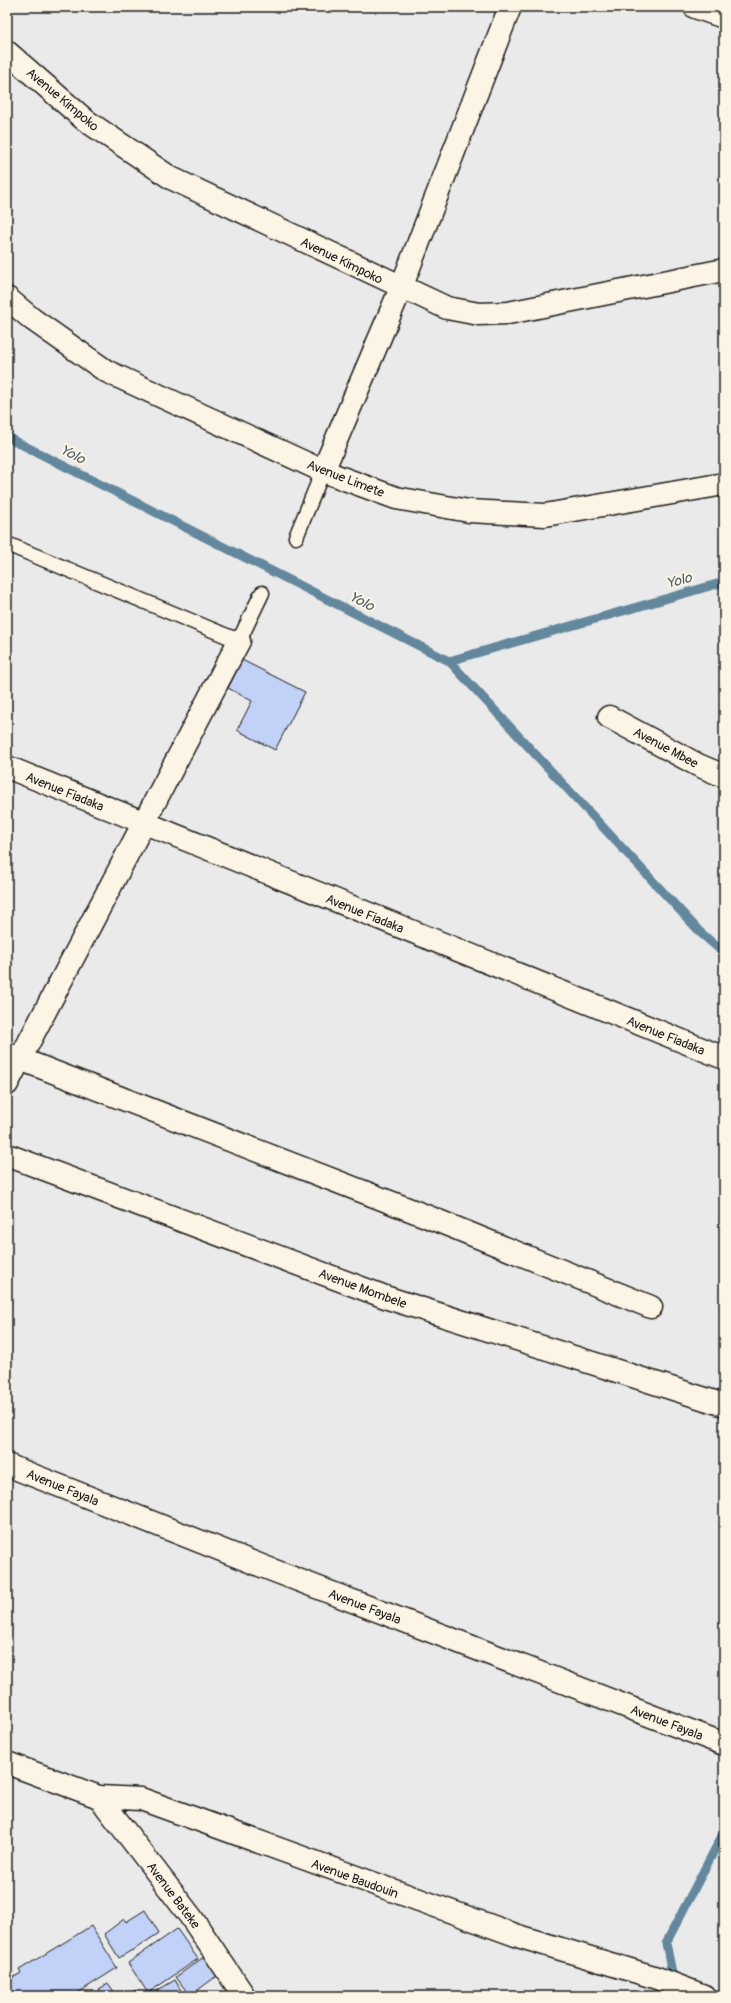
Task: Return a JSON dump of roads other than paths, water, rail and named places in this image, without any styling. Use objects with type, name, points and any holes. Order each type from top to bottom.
[{"type":"street","points":[[323,471],[401,288],[510,7]]},
{"type":"street","points":[[695,7],[724,17]]},
{"type":"street","name":"Avenue Kimpoko","points":[[7,52],[85,120],[171,178],[401,288],[447,308],[479,314],[508,313],[724,270]]},
{"type":"street","name":"Avenue Limete","points":[[7,298],[32,319],[106,371],[323,471],[396,498],[469,511],[544,515],[724,484]]},
{"type":"street","points":[[7,1084],[13,1057],[142,823],[239,641]]},
{"type":"street","name":"Avenue Mbee","points":[[610,717],[698,765],[724,776]]},
{"type":"street","name":"Avenue Fiadaka","points":[[7,767],[724,1058]]},
{"type":"street","points":[[13,1057],[426,1216],[651,1306]]},
{"type":"street","name":"Avenue Mombele","points":[[7,1154],[388,1298],[724,1405]]},
{"type":"street","name":"Avenue Fayala","points":[[7,1465],[267,1568],[724,1744]]},
{"type":"street","name":"Avenue Baudouin","points":[[7,1763],[99,1797],[141,1799],[521,1937],[657,1978],[698,1993]]},
{"type":"street","name":"Avenue Bateke","points":[[99,1797],[191,1917],[244,1996]]},
{"type":"lane","points":[[296,537],[323,471]]},
{"type":"lane","points":[[7,544],[239,641],[262,593]]},
{"type":"waterway","name":"Yolo","points":[[7,437],[449,661],[724,582]]},
{"type":"waterway","points":[[449,661],[701,933],[724,953]]},
{"type":"waterway","points":[[674,1983],[666,1943],[724,1832]]}]
